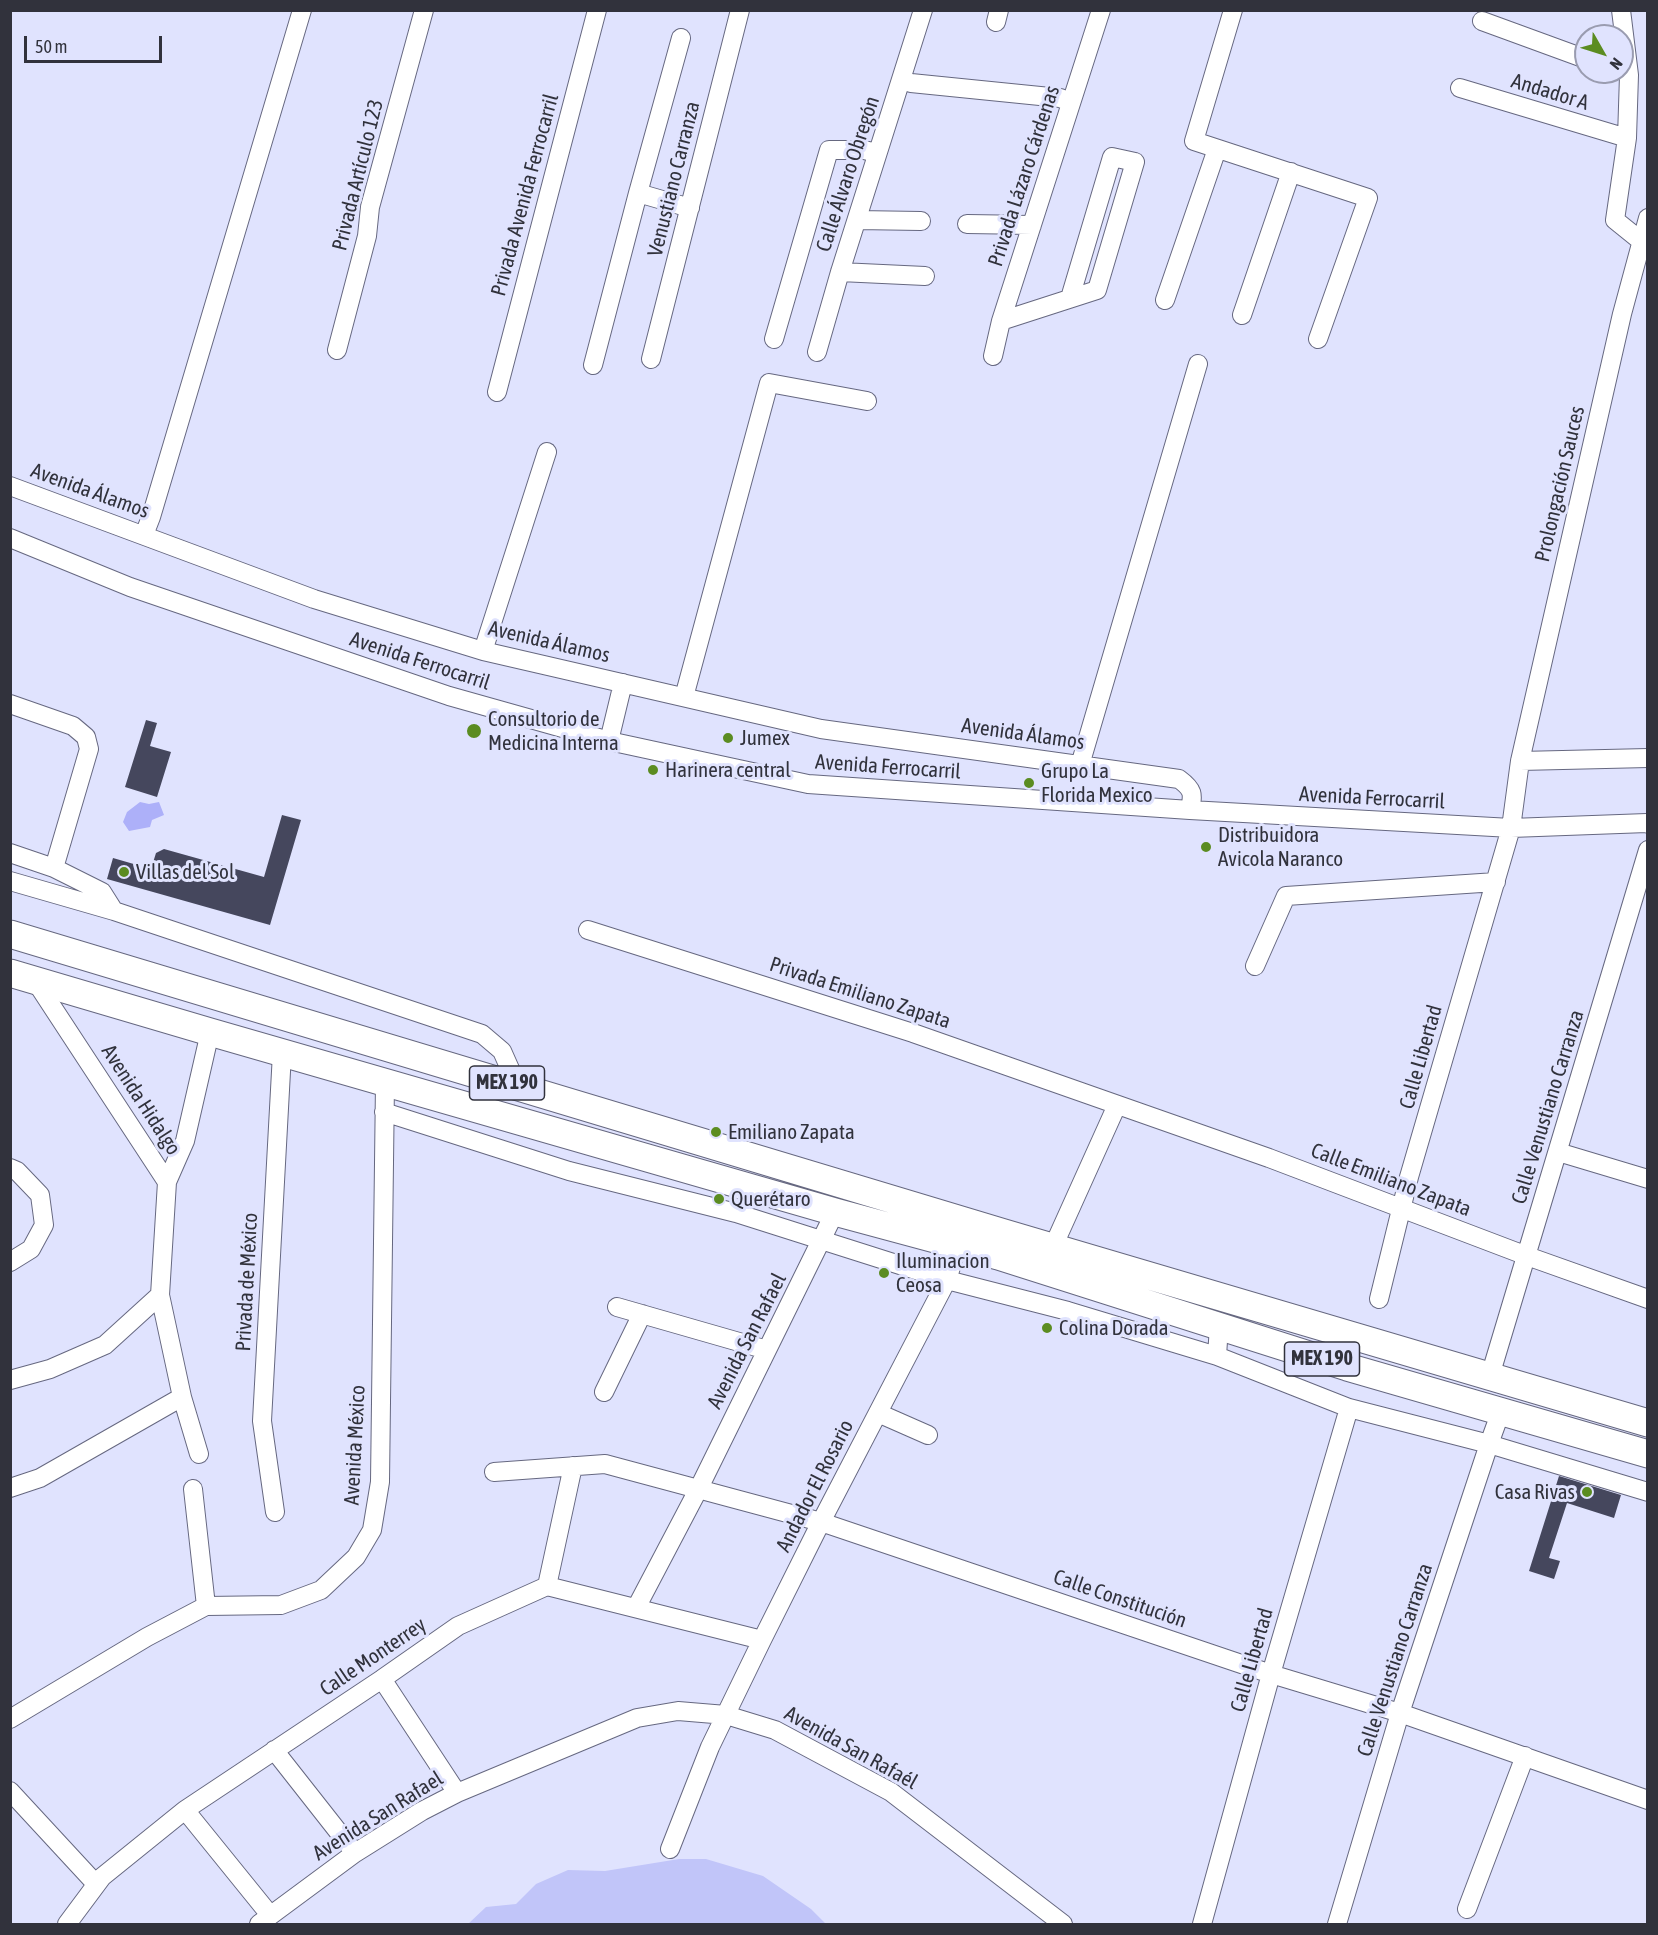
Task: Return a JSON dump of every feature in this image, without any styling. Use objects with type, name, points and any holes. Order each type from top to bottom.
[{"type":"highway","name":"MEX 190","points":[[10,934],[1647,1423]]},
{"type":"highway","name":"MEX 190","points":[[10,973],[835,1212],[998,1256],[1347,1367],[1647,1454]]},
{"type":"street","points":[[144,535],[152,517],[302,10]]},
{"type":"street","name":"Privada Artículo 123","points":[[338,350],[367,236],[370,207],[424,10]]},
{"type":"street","name":"Privada Avenida Ferrocarril","points":[[497,392],[597,10]]},
{"type":"street","name":"Venustiano Carranza","points":[[651,359],[740,10]]},
{"type":"street","name":"Calle Álvaro Obregón","points":[[817,352],[923,10]]},
{"type":"street","name":"Privada Lázaro Cárdenas","points":[[993,356],[1001,321],[1101,10]]},
{"type":"street","points":[[1233,10],[1194,141],[1368,198],[1318,339]]},
{"type":"street","points":[[1482,21],[1574,55]]},
{"type":"street","points":[[593,365],[681,38]]},
{"type":"street","points":[[902,80],[911,83],[1059,98],[1071,102]]},
{"type":"street","points":[[1626,84],[1627,138],[1615,220],[1641,241]]},
{"type":"street","name":"Andador A","points":[[1460,88],[1627,138]]},
{"type":"street","points":[[1165,300],[1217,148]]},
{"type":"street","points":[[774,339],[828,150],[864,150],[877,153]]},
{"type":"street","points":[[1001,321],[1097,290],[1135,162],[1112,157],[1070,298]]},
{"type":"street","points":[[1242,315],[1291,172]]},
{"type":"street","points":[[638,193],[690,207]]},
{"type":"street","name":"Prolongación Sauces","points":[[1511,828],[1520,761],[1622,314],[1639,283],[1641,241],[1647,218]]},
{"type":"street","points":[[857,220],[921,221]]},
{"type":"street","points":[[968,224],[1032,225]]},
{"type":"street","points":[[840,272],[925,276]]},
{"type":"street","points":[[1088,766],[1198,364]]},
{"type":"street","points":[[684,697],[769,383],[867,401]]},
{"type":"street","points":[[483,651],[547,452]]},
{"type":"street","name":"Avenida Álamos","points":[[10,486],[314,599],[483,651],[821,729],[1179,779],[1189,786],[1192,795],[1190,810]]},
{"type":"street","name":"Avenida Ferrocarril","points":[[10,538],[130,587],[449,696],[609,741],[808,784],[1190,810],[1511,828],[1647,824]]},
{"type":"street","points":[[609,741],[623,683]]},
{"type":"street","points":[[10,704],[73,726],[86,736],[89,749],[54,868]]},
{"type":"street","points":[[1520,761],[1647,758]]},
{"type":"street","name":"Calle Libertad","points":[[1379,1299],[1412,1166],[1511,828]]},
{"type":"street","name":"Calle Venustiano Carranza","points":[[1490,1376],[1647,850]]},
{"type":"street","points":[[10,853],[54,868],[102,892],[114,911]]},
{"type":"street","points":[[10,881],[114,911],[482,1034],[502,1051],[518,1087]]},
{"type":"street","points":[[1255,966],[1286,896],[1496,882]]},
{"type":"street","name":"Privada Emiliano Zapata","points":[[588,930],[913,1033],[1117,1105]]},
{"type":"street","name":"Avenida Hidalgo","points":[[36,981],[168,1182],[160,1295],[182,1397],[199,1454]]},
{"type":"street","points":[[168,1182],[185,1142],[210,1032]]},
{"type":"street","name":"Privada de México","points":[[274,1512],[262,1421],[282,1053]]},
{"type":"street","name":"Avenida México","points":[[10,1719],[147,1637],[206,1606],[281,1605],[321,1590],[356,1557],[372,1530],[380,1482],[385,1083]]},
{"type":"street","points":[[1053,1247],[1117,1105]]},
{"type":"street","name":"Calle Emiliano Zapata","points":[[1117,1105],[1269,1158],[1647,1299]]},
{"type":"street","points":[[384,1112],[569,1171],[736,1213],[948,1280],[1068,1311],[1217,1356],[1348,1408],[1489,1444],[1647,1492]]},
{"type":"street","points":[[1558,1152],[1647,1179]]},
{"type":"street","points":[[10,1168],[17,1171],[40,1195],[44,1226],[31,1249],[10,1262]]},
{"type":"street","name":"Avenida San Rafael","points":[[698,1490],[835,1212]]},
{"type":"street","name":"Andador El Rosario","points":[[670,1849],[706,1757],[726,1715],[821,1522],[948,1280],[958,1245]]},
{"type":"street","points":[[10,1380],[50,1369],[105,1345],[160,1295]]},
{"type":"street","points":[[617,1307],[767,1350]]},
{"type":"street","points":[[604,1392],[642,1314]]},
{"type":"street","points":[[1217,1356],[1219,1326]]},
{"type":"street","points":[[10,1488],[40,1478],[182,1397]]},
{"type":"street","name":"Calle Libertad","points":[[1202,1924],[1271,1674],[1335,1461],[1348,1408]]},
{"type":"street","name":"Calle Venustiano Carranza","points":[[1337,1924],[1400,1713],[1501,1411]]},
{"type":"street","points":[[878,1413],[928,1435]]},
{"type":"street","name":"Calle Constitución","points":[[494,1472],[605,1464],[821,1522],[1271,1674],[1400,1713],[1647,1800]]},
{"type":"street","points":[[573,1466],[547,1586],[762,1640]]},
{"type":"street","points":[[193,1490],[206,1606]]},
{"type":"street","points":[[636,1608],[698,1490]]},
{"type":"street","name":"Calle Monterrey","points":[[67,1924],[102,1876],[185,1810],[458,1626],[547,1586]]},
{"type":"street","points":[[382,1679],[457,1793]]},
{"type":"street","name":"Avenida San Rafaél","points":[[584,1740],[637,1718],[678,1711],[726,1715],[775,1730],[891,1792],[1063,1924]]},
{"type":"street","name":"Avenida San Rafael","points":[[264,1920],[355,1853],[422,1811],[457,1793],[584,1740]]},
{"type":"street","points":[[274,1750],[355,1853]]},
{"type":"street","points":[[1467,1909],[1525,1756]]},
{"type":"street","points":[[10,1791],[96,1884]]},
{"type":"street","points":[[185,1810],[264,1920]]},
{"type":"shaded area","points":[[140,802],[149,804],[159,802],[164,815],[152,820],[150,827],[129,831],[123,822],[127,812]]},
{"type":"shaded area","points":[[679,1859],[706,1859],[763,1876],[811,1909],[826,1924],[468,1924],[486,1907],[516,1904],[536,1884],[568,1870],[605,1871]]},
{"type":"building","points":[[146,720],[157,723],[150,746],[171,752],[157,797],[125,787]]},
{"type":"building","points":[[282,815],[301,820],[270,925],[107,879],[113,858],[151,869],[156,853],[164,849],[264,877]]},
{"type":"building","points":[[1559,1476],[1621,1495],[1614,1518],[1567,1503],[1549,1558],[1560,1561],[1554,1579],[1529,1571]]},
{"type":"place","name":"Consultorio de Medicina Interna","points":[[474,731]]},
{"type":"place","name":"Jumex","points":[[728,738]]},
{"type":"place","name":"Harinera central","points":[[653,770]]},
{"type":"place","name":"Grupo La Florida Mexico","points":[[1029,783]]},
{"type":"place","name":"Distribuidora Avicola Naranco","points":[[1206,847]]},
{"type":"place","name":"Villas del Sol","points":[[124,872]]},
{"type":"place","name":"Emiliano Zapata","points":[[716,1132]]},
{"type":"place","name":"Querétaro","points":[[719,1199]]},
{"type":"place","name":"Iluminacion Ceosa","points":[[884,1273]]},
{"type":"place","name":"Colina Dorada","points":[[1047,1328]]},
{"type":"place","name":"Casa Rivas","points":[[1587,1492]]}]
